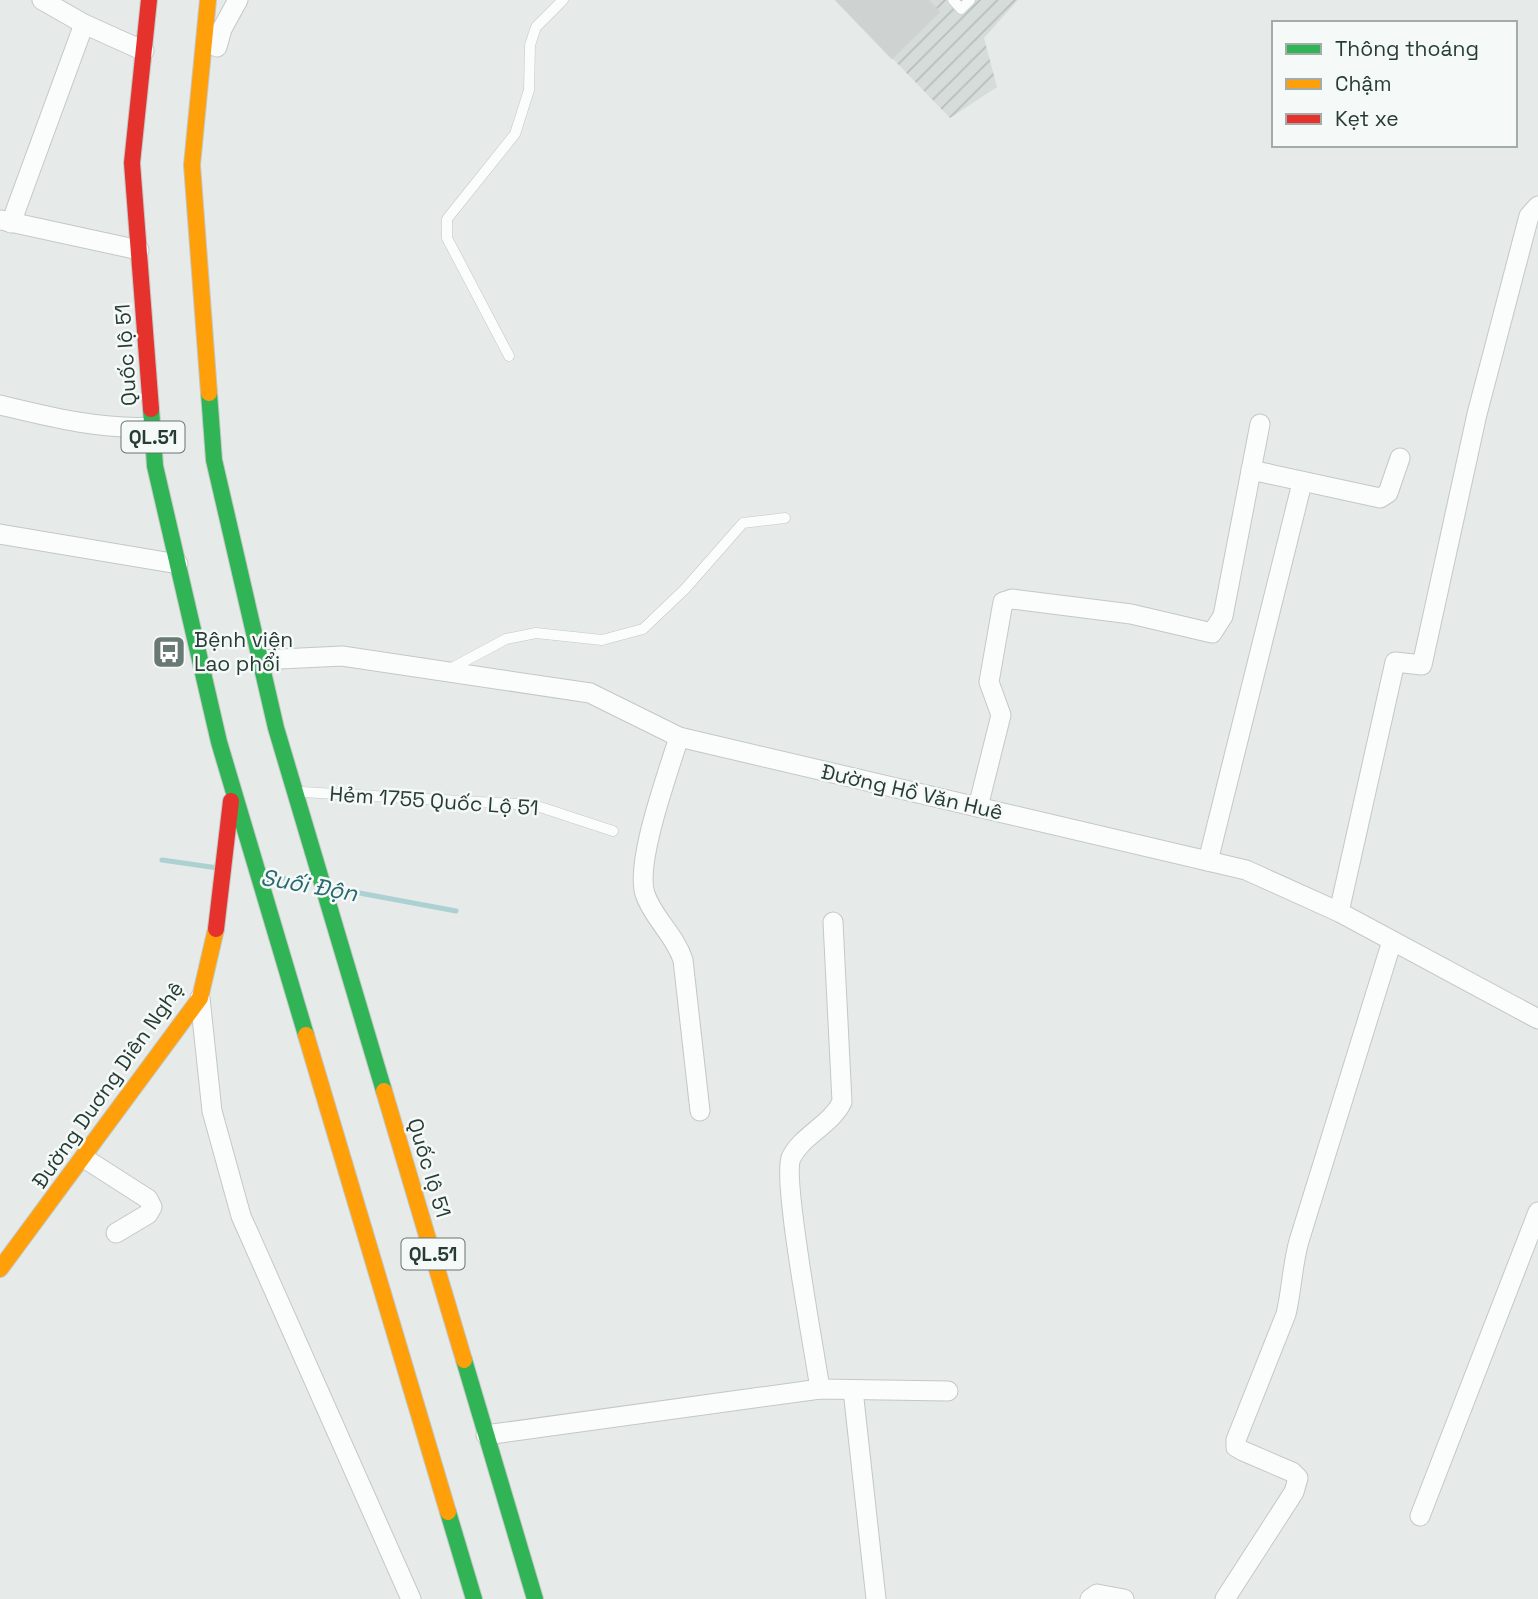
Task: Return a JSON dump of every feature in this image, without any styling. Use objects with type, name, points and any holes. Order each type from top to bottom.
[{"type":"main road","name":"Quốc lộ 51","points":[[149,0],[132,163],[155,466],[219,742],[474,1599]]},
{"type":"main road","name":"QL.51","points":[[208,0],[192,165],[214,460],[260,660],[294,791]]},
{"type":"main road","name":"Đường Duơng Diên Nghệ","points":[[0,1269],[200,998],[212,954],[224,880],[232,786]]},
{"type":"main road","name":"Quốc lộ 51","points":[[294,791],[535,1599]]},
{"type":"street","points":[[43,0],[84,24],[144,51]]},
{"type":"street","points":[[196,119],[222,29],[237,0]]},
{"type":"street","points":[[84,24],[6,221],[139,250]]},
{"type":"street","points":[[1339,912],[1395,662],[1422,665],[1477,414],[1529,216],[1538,206]]},
{"type":"street","points":[[0,405],[121,428],[152,427]]},
{"type":"street","points":[[978,807],[1001,715],[989,682],[1003,602],[1012,599],[1131,614],[1212,633],[1223,616],[1260,424]]},
{"type":"street","points":[[1251,470],[1302,483],[1383,497],[1401,458]]},
{"type":"street","points":[[1208,861],[1302,483]]},
{"type":"street","points":[[0,534],[178,564]]},
{"type":"street","name":"Đường Hồ Văn Huê","points":[[260,660],[342,656],[590,693],[679,737],[1208,861],[1269,879],[1339,912],[1538,1019]]},
{"type":"street","points":[[679,737],[658,806],[642,877],[646,897],[678,946],[682,960],[700,1111]]},
{"type":"street","points":[[820,1389],[793,1211],[790,1164],[796,1151],[832,1117],[842,1102],[833,922]]},
{"type":"street","points":[[1225,1599],[1294,1492],[1298,1478],[1292,1472],[1236,1447],[1236,1440],[1286,1314],[1291,1293],[1290,1272],[1392,941]]},
{"type":"street","points":[[200,998],[212,1111],[241,1216],[411,1599]]},
{"type":"street","points":[[84,1158],[148,1199],[152,1207],[148,1214],[116,1233]]},
{"type":"street","points":[[1420,1516],[1538,1212]]},
{"type":"street","points":[[486,1435],[820,1389],[948,1391]]},
{"type":"street","points":[[853,1390],[876,1599]]},
{"type":"street","points":[[1090,1599],[1097,1594],[1124,1599]]},
{"type":"lane","points":[[509,356],[447,238],[447,219],[515,134],[529,90],[530,45],[536,27],[563,0]]},
{"type":"lane","points":[[953,0],[961,9],[970,0]]},
{"type":"lane","points":[[443,672],[506,639],[536,633],[602,640],[643,629],[685,589],[743,523],[785,518]]},
{"type":"lane","name":"Hẻm 1755 Quốc Lộ 51","points":[[294,791],[534,804],[613,831]]},
{"type":"shaded area","points":[[836,0],[1018,0],[984,38],[997,87],[950,118]]},
{"type":"building","points":[[836,0],[928,0],[939,12],[892,58]]},
{"type":"waterway","name":"Suối Độn","points":[[162,860],[218,868]]},
{"type":"waterway","name":"Suối Độn","points":[[272,876],[307,883]]},
{"type":"waterway","name":"Suối Độn","points":[[338,889],[456,911]]},
{"type":"traffic: fast","points":[[209,393],[214,460],[276,728],[384,1091]]},
{"type":"traffic: fast","points":[[151,409],[155,466],[219,742],[306,1035]]},
{"type":"traffic: fast","points":[[464,1360],[535,1599]]},
{"type":"traffic: fast","points":[[448,1512],[474,1599]]},
{"type":"traffic: slow","points":[[208,0],[192,165],[209,393]]},
{"type":"traffic: slow","points":[[0,1269],[200,998],[216,929]]},
{"type":"traffic: slow","points":[[306,1035],[448,1512]]},
{"type":"traffic: slow","points":[[384,1091],[464,1360]]},
{"type":"traffic: jam","points":[[149,0],[132,163],[151,409]]},
{"type":"traffic: jam","points":[[216,929],[231,801]]},
{"type":"place","name":"Bệnh viện Lao phổi","points":[[169,652]]}]
